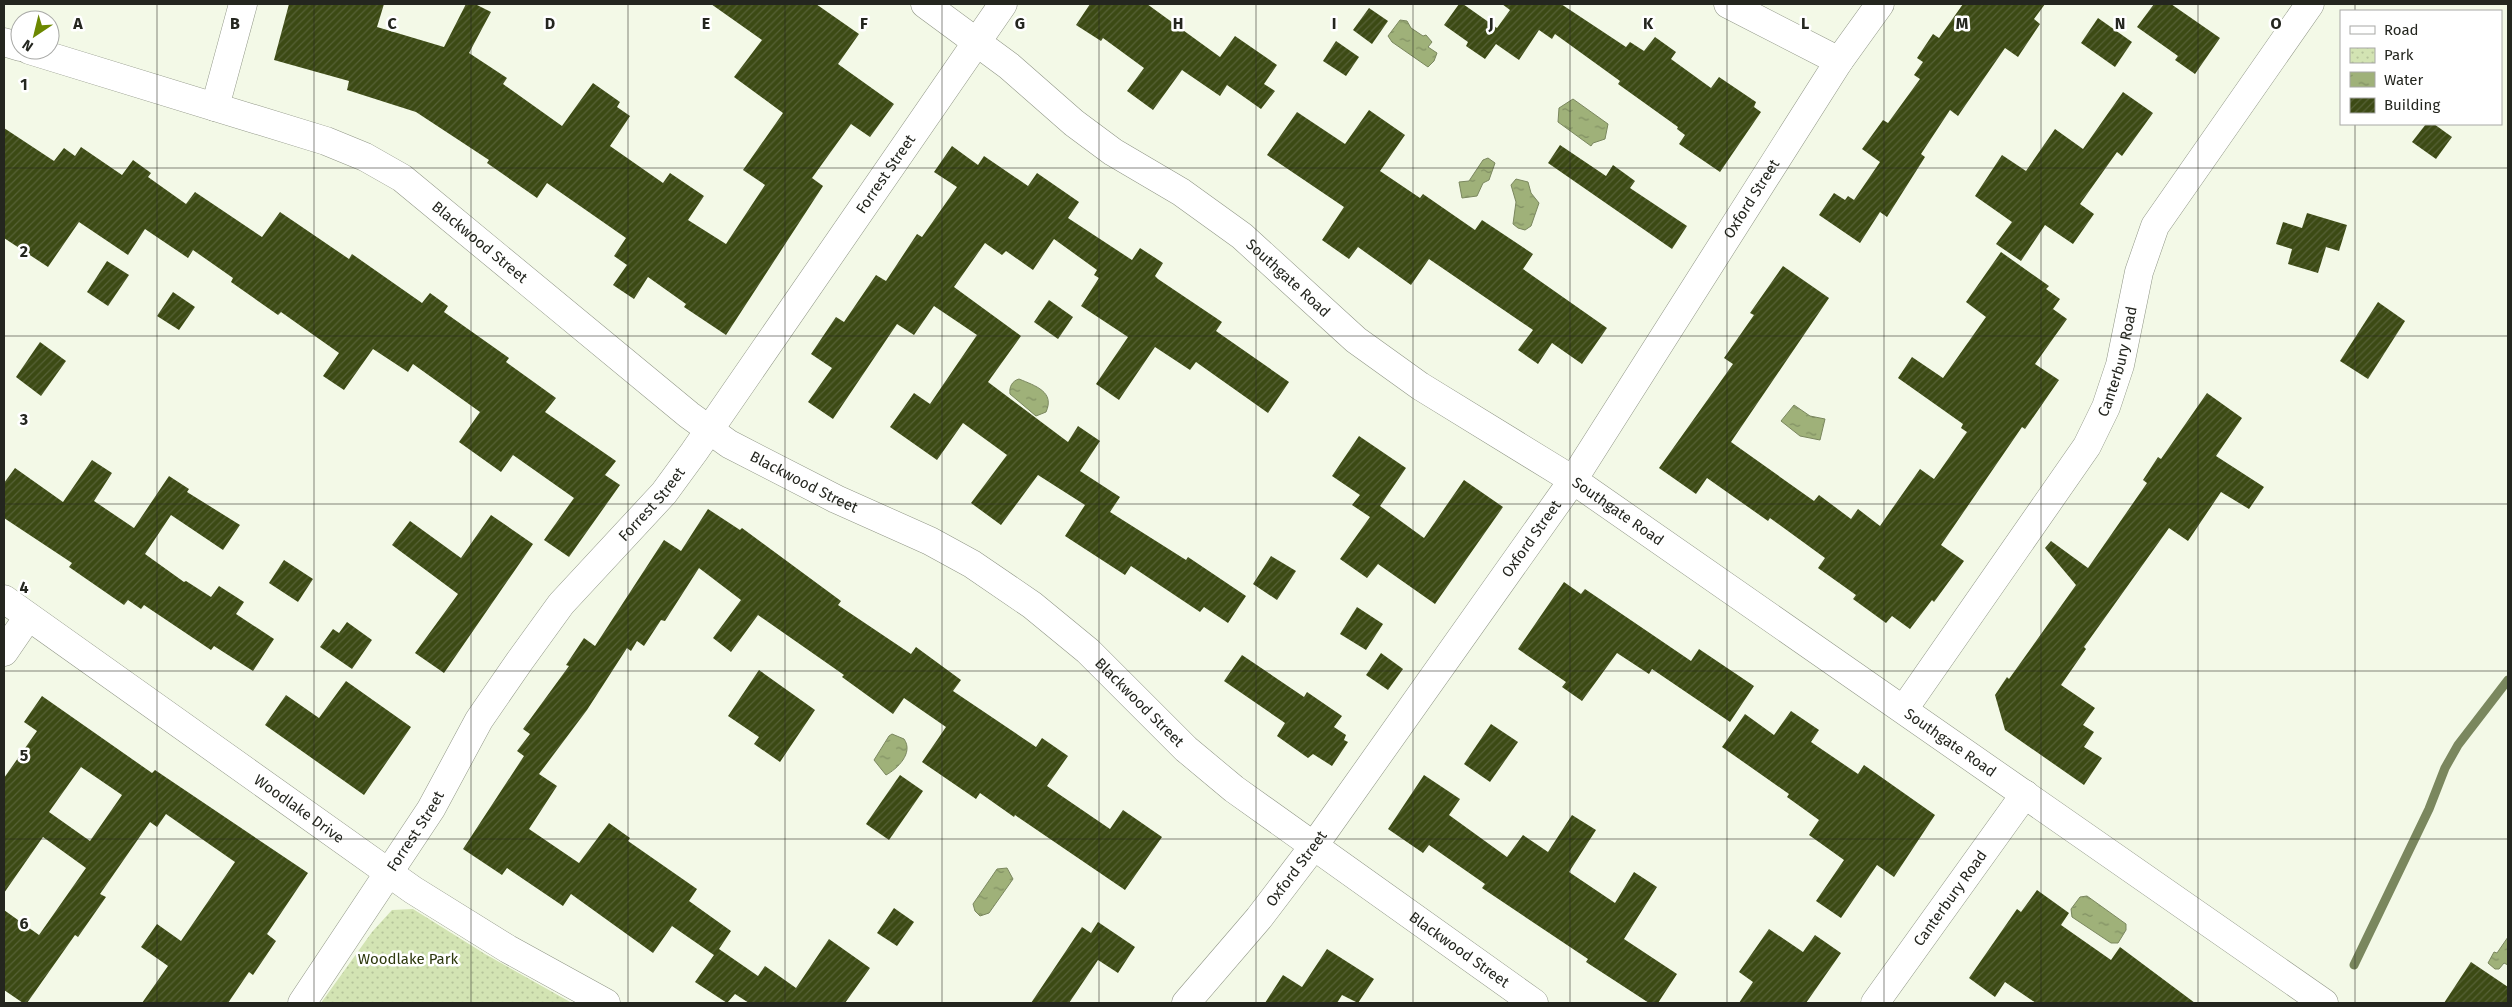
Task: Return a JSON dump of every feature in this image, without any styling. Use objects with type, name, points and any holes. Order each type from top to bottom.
[{"type":"street","points":[[215,107],[243,4]]},
{"type":"street","name":"Southgate Road","points":[[926,4],[978,41],[1082,129],[1113,152],[1181,192],[1242,236],[1356,340],[1420,386],[1573,480],[2324,1003]]},
{"type":"street","name":"Forrest Street","points":[[302,1003],[431,809],[479,720],[519,662],[561,604],[664,493],[710,430],[1003,4]]},
{"type":"street","points":[[1728,4],[1840,62]]},
{"type":"street","name":"Oxford Street","points":[[1186,1003],[1259,918],[1313,847],[1573,480],[1840,62],[1880,4]]},
{"type":"street","name":"Canterbury Road","points":[[1904,709],[2087,446],[2106,407],[2120,365],[2139,272],[2155,226],[2310,4]]},
{"type":"street","name":"Blackwood Street","points":[[60,60],[326,141],[365,157],[402,178],[728,444],[836,499],[938,546],[972,564],[1032,604],[1088,651],[1186,748],[1234,789],[1534,1003]]},
{"type":"street","name":"Woodlake Drive","points":[[4,600],[389,873],[508,948],[606,1003]]},
{"type":"street","points":[[4,652],[28,617]]},
{"type":"street","name":"Canterbury Road","points":[[1875,1003],[2025,794]]},
{"type":"green space","name":"Woodlake Park","points":[[413,909],[485,954],[572,1003],[321,1003],[372,932],[392,910]]},
{"type":"water","points":[[1400,20],[1407,21],[1411,28],[1423,36],[1426,35],[1432,42],[1428,47],[1437,53],[1434,61],[1428,67],[1392,42],[1388,36]]},
{"type":"water","points":[[1573,99],[1608,124],[1605,139],[1593,143],[1591,146],[1558,122],[1559,108]]},
{"type":"water","points":[[1488,158],[1495,163],[1489,180],[1483,183],[1477,196],[1462,198],[1459,182],[1469,181],[1483,160]]},
{"type":"water","points":[[1516,179],[1528,182],[1531,193],[1539,203],[1531,226],[1525,230],[1513,224],[1516,202],[1511,185]]},
{"type":"water","points":[[1019,379],[1037,387],[1046,395],[1048,405],[1046,412],[1036,416],[1010,394],[1014,381]]},
{"type":"water","points":[[1794,405],[1810,416],[1825,419],[1820,440],[1800,436],[1781,421]]},
{"type":"water","points":[[892,734],[904,739],[907,744],[907,750],[899,765],[886,775],[874,760]]},
{"type":"water","points":[[1007,868],[1013,879],[989,913],[980,916],[975,911],[973,904],[997,869]]},
{"type":"water","points":[[2087,896],[2126,924],[2126,930],[2118,943],[2111,943],[2072,917],[2071,909],[2080,897]]},
{"type":"water","points":[[2508,937],[2508,965],[2504,963],[2499,969],[2495,969],[2488,963],[2494,952],[2497,953]]},
{"type":"building","points":[[289,4],[384,4],[377,27],[444,47],[466,4],[475,4],[491,12],[469,53],[507,78],[503,84],[562,126],[593,83],[620,102],[617,107],[630,116],[610,146],[663,183],[670,173],[704,196],[688,220],[726,244],[765,185],[743,170],[783,113],[734,77],[762,40],[711,4],[816,4],[859,34],[838,64],[894,104],[870,137],[851,124],[812,178],[823,186],[726,335],[684,307],[686,304],[648,277],[634,299],[613,285],[627,265],[614,256],[626,238],[547,183],[537,198],[487,163],[489,160],[416,112],[347,90],[349,81],[274,60]]},
{"type":"building","points":[[1090,4],[1147,4],[1220,57],[1235,36],[1277,65],[1264,84],[1275,91],[1261,109],[1227,85],[1220,96],[1182,70],[1153,110],[1127,91],[1144,68],[1103,38],[1101,41],[1076,25]]},
{"type":"building","points":[[1459,4],[1463,4],[1497,28],[1510,10],[1502,4],[1561,4],[1626,47],[1630,42],[1644,51],[1655,37],[1676,52],[1671,59],[1711,88],[1719,77],[1756,102],[1754,107],[1761,112],[1720,172],[1679,144],[1685,135],[1677,129],[1678,127],[1618,84],[1620,81],[1555,34],[1552,39],[1539,30],[1519,60],[1496,44],[1485,59],[1466,46],[1468,42],[1444,25]]},
{"type":"building","points":[[1963,4],[2045,4],[2034,19],[2040,24],[2018,57],[2005,48],[1958,116],[1950,110],[1921,154],[1925,157],[1887,217],[1880,212],[1860,243],[1819,215],[1834,193],[1845,200],[1848,196],[1854,200],[1880,162],[1862,149],[1883,120],[1888,123],[1920,79],[1914,75],[1923,62],[1917,58],[1933,34],[1939,38]]},
{"type":"building","points":[[2154,4],[2171,4],[2220,38],[2195,74],[2175,60],[2178,56],[2137,27]]},
{"type":"building","points":[[1369,8],[1388,21],[1372,44],[1353,30]]},
{"type":"building","points":[[2098,18],[2132,42],[2115,67],[2081,43]]},
{"type":"building","points":[[1336,41],[1359,57],[1346,76],[1323,61]]},
{"type":"building","points":[[2123,92],[2153,113],[2122,156],[2117,152],[2080,204],[2094,214],[2073,244],[2045,225],[2021,261],[1996,244],[2012,222],[1975,196],[2002,155],[2026,171],[2055,129],[2083,149]]},
{"type":"building","points":[[1369,110],[1405,135],[1380,171],[1420,198],[1423,194],[1475,230],[1482,220],[1533,254],[1523,269],[1607,328],[1582,364],[1552,343],[1538,364],[1518,350],[1533,330],[1429,259],[1411,285],[1358,247],[1349,259],[1322,240],[1344,207],[1267,155],[1297,112],[1345,144]]},
{"type":"building","points":[[2425,125],[2435,125],[2452,137],[2436,159],[2412,142]]},
{"type":"building","points":[[4,128],[54,161],[64,148],[75,156],[81,147],[122,175],[133,160],[151,173],[148,177],[186,204],[195,192],[262,237],[280,212],[349,259],[352,254],[422,303],[430,293],[448,306],[444,312],[509,358],[506,362],[556,398],[545,412],[616,461],[605,475],[620,485],[569,557],[544,540],[574,498],[513,455],[501,472],[459,442],[480,412],[413,364],[408,372],[373,349],[344,390],[323,376],[339,353],[281,312],[278,315],[231,282],[233,278],[193,250],[188,258],[145,229],[128,255],[79,222],[48,267],[4,238]]},
{"type":"building","points":[[1560,145],[1606,176],[1613,165],[1635,181],[1630,188],[1687,226],[1672,249],[1548,163]]},
{"type":"building","points":[[952,146],[978,165],[984,156],[1028,186],[1037,173],[1079,202],[1068,218],[1132,260],[1140,248],[1163,263],[1155,276],[1158,279],[1222,322],[1216,331],[1289,382],[1268,413],[1196,362],[1190,370],[1155,347],[1119,400],[1096,384],[1128,337],[1081,306],[1099,278],[1094,275],[1097,270],[1054,239],[1033,270],[1006,251],[1002,255],[985,243],[954,287],[1021,336],[988,382],[1068,442],[1078,426],[1100,441],[1080,471],[1120,497],[1110,512],[1186,560],[1188,557],[1246,596],[1228,623],[1204,607],[1200,612],[1131,566],[1125,575],[1065,536],[1085,505],[1038,475],[1001,525],[971,503],[1007,455],[963,423],[937,460],[890,427],[914,393],[930,404],[977,335],[934,306],[914,335],[897,324],[833,419],[808,402],[832,368],[811,354],[836,317],[844,322],[876,275],[886,281],[917,234],[922,237],[957,187],[934,172]]},
{"type":"building","points":[[2307,213],[2347,225],[2339,251],[2326,247],[2318,273],[2288,264],[2292,249],[2276,244],[2283,222],[2302,228]]},
{"type":"building","points":[[2001,252],[2049,286],[2046,289],[2060,299],[2053,309],[2067,319],[2035,364],[2059,380],[2025,429],[2022,427],[1941,545],[1964,561],[1934,602],[1932,600],[1910,629],[1892,616],[1886,623],[1853,599],[1856,595],[1818,568],[1825,558],[1770,518],[1768,521],[1707,478],[1696,494],[1659,468],[1733,364],[1724,358],[1754,315],[1750,313],[1783,266],[1829,298],[1731,442],[1814,501],[1819,495],[1851,519],[1858,509],[1880,526],[1920,469],[1934,479],[1967,432],[1961,428],[1963,424],[1898,378],[1912,357],[1943,378],[1986,317],[1966,302]]},
{"type":"building","points":[[107,261],[129,275],[108,306],[87,292]]},
{"type":"building","points":[[173,292],[195,307],[179,330],[157,316]]},
{"type":"building","points":[[1049,300],[1073,317],[1058,339],[1034,322]]},
{"type":"building","points":[[2378,302],[2405,321],[2368,379],[2340,361]]},
{"type":"building","points":[[40,342],[66,361],[41,396],[16,377]]},
{"type":"building","points":[[2207,393],[2242,418],[2216,456],[2264,487],[2249,509],[2221,492],[2188,541],[2169,528],[2084,647],[2086,649],[2061,685],[2095,708],[2083,725],[2094,732],[2084,747],[2102,758],[2084,785],[2005,730],[1995,695],[2007,677],[2009,679],[2076,585],[2045,548],[2051,541],[2088,568],[2147,483],[2143,480],[2158,457],[2161,459]]},
{"type":"building","points":[[1359,436],[1406,468],[1380,506],[1424,538],[1464,480],[1503,507],[1435,604],[1378,564],[1367,578],[1340,559],[1370,517],[1352,505],[1360,495],[1332,476]]},
{"type":"building","points":[[92,460],[112,473],[94,501],[134,528],[169,476],[189,489],[187,492],[240,525],[223,550],[171,515],[145,554],[184,582],[186,581],[211,597],[219,586],[244,602],[236,614],[274,639],[253,671],[214,646],[211,650],[144,605],[141,609],[128,600],[124,605],[69,567],[72,563],[4,518],[4,483],[15,468],[63,502]]},
{"type":"building","points":[[708,509],[740,530],[742,528],[841,601],[838,605],[911,654],[916,647],[961,680],[953,691],[1036,747],[1042,738],[1068,756],[1047,786],[1110,829],[1123,810],[1162,837],[1125,890],[1015,815],[1014,817],[980,793],[976,799],[922,762],[946,727],[904,698],[893,714],[842,677],[844,675],[758,615],[731,652],[713,638],[741,600],[699,568],[665,621],[661,620],[644,646],[637,641],[631,651],[627,648],[587,710],[539,774],[557,786],[529,829],[579,863],[609,823],[630,838],[628,841],[697,889],[689,901],[731,931],[719,949],[758,976],[765,966],[796,988],[829,939],[870,968],[845,1003],[749,1003],[735,994],[727,1003],[695,982],[714,955],[672,926],[653,953],[571,894],[563,906],[507,868],[502,875],[463,849],[524,756],[517,751],[530,734],[523,729],[569,666],[566,665],[584,638],[595,646],[664,540],[681,551]]},
{"type":"building","points":[[491,515],[533,544],[444,673],[415,653],[458,594],[392,545],[410,521],[461,558]]},
{"type":"building","points":[[1271,556],[1296,571],[1277,600],[1253,584]]},
{"type":"building","points":[[284,560],[313,579],[298,602],[269,583]]},
{"type":"building","points":[[1564,582],[1581,594],[1585,589],[1691,661],[1699,649],[1754,686],[1730,722],[1652,669],[1649,674],[1617,653],[1582,701],[1562,687],[1566,682],[1518,649]]},
{"type":"building","points":[[1357,607],[1383,624],[1366,650],[1340,634]]},
{"type":"building","points":[[347,622],[372,640],[352,669],[320,647],[333,629],[339,633]]},
{"type":"building","points":[[1381,653],[1403,669],[1388,690],[1366,675]]},
{"type":"building","points":[[1242,655],[1304,697],[1307,692],[1342,716],[1334,727],[1346,735],[1344,740],[1348,742],[1332,766],[1313,754],[1308,758],[1277,736],[1285,723],[1224,681]]},
{"type":"building","points":[[759,670],[815,710],[780,762],[754,744],[759,737],[728,716]]},
{"type":"building","points":[[346,681],[411,727],[364,795],[265,725],[286,695],[319,718]]},
{"type":"building","points":[[42,696],[152,773],[155,770],[308,873],[267,934],[276,941],[253,975],[249,972],[228,1003],[142,1003],[168,966],[141,947],[157,924],[181,941],[235,862],[166,814],[157,827],[150,822],[100,894],[106,897],[78,937],[75,935],[27,1003],[23,1003],[4,990],[4,910],[39,935],[86,868],[43,837],[4,893],[4,778],[37,731],[24,722]],"holes":[[[81,767],[122,795],[90,841],[49,812]]]},
{"type":"building","points":[[1791,711],[1819,730],[1811,742],[1858,774],[1864,765],[1935,815],[1894,877],[1877,865],[1841,918],[1816,901],[1844,860],[1809,835],[1819,820],[1787,797],[1789,794],[1722,747],[1745,714],[1774,735]]},
{"type":"building","points":[[1491,724],[1518,742],[1490,782],[1464,764]]},
{"type":"building","points":[[900,775],[923,791],[889,840],[866,824]]},
{"type":"building","points":[[1424,775],[1460,799],[1449,815],[1507,857],[1523,835],[1548,852],[1572,815],[1596,830],[1569,872],[1615,903],[1634,872],[1657,887],[1624,939],[1677,974],[1658,1003],[1649,1003],[1586,962],[1588,959],[1482,888],[1485,884],[1429,845],[1423,853],[1388,829]]},
{"type":"building","points":[[2037,890],[2069,913],[2061,925],[2111,960],[2120,947],[2195,1003],[2036,1003],[2005,982],[1995,997],[1969,978],[2017,909],[2021,912]]},
{"type":"building","points":[[894,908],[914,922],[897,946],[877,933]]},
{"type":"building","points":[[1098,922],[1135,947],[1118,973],[1098,960],[1069,1003],[1031,1003],[1082,927],[1091,933]]},
{"type":"building","points":[[1769,929],[1803,952],[1815,935],[1841,953],[1806,1003],[1739,1003],[1753,982],[1739,972]]},
{"type":"building","points":[[1327,949],[1374,979],[1358,1003],[1342,995],[1337,1003],[1265,1003],[1283,975],[1302,987]]},
{"type":"building","points":[[2471,962],[2508,987],[2508,1003],[2444,1003]]},
{"type":"waterway","points":[[2354,965],[2429,809],[2445,768],[2458,745],[2508,680]]}]
